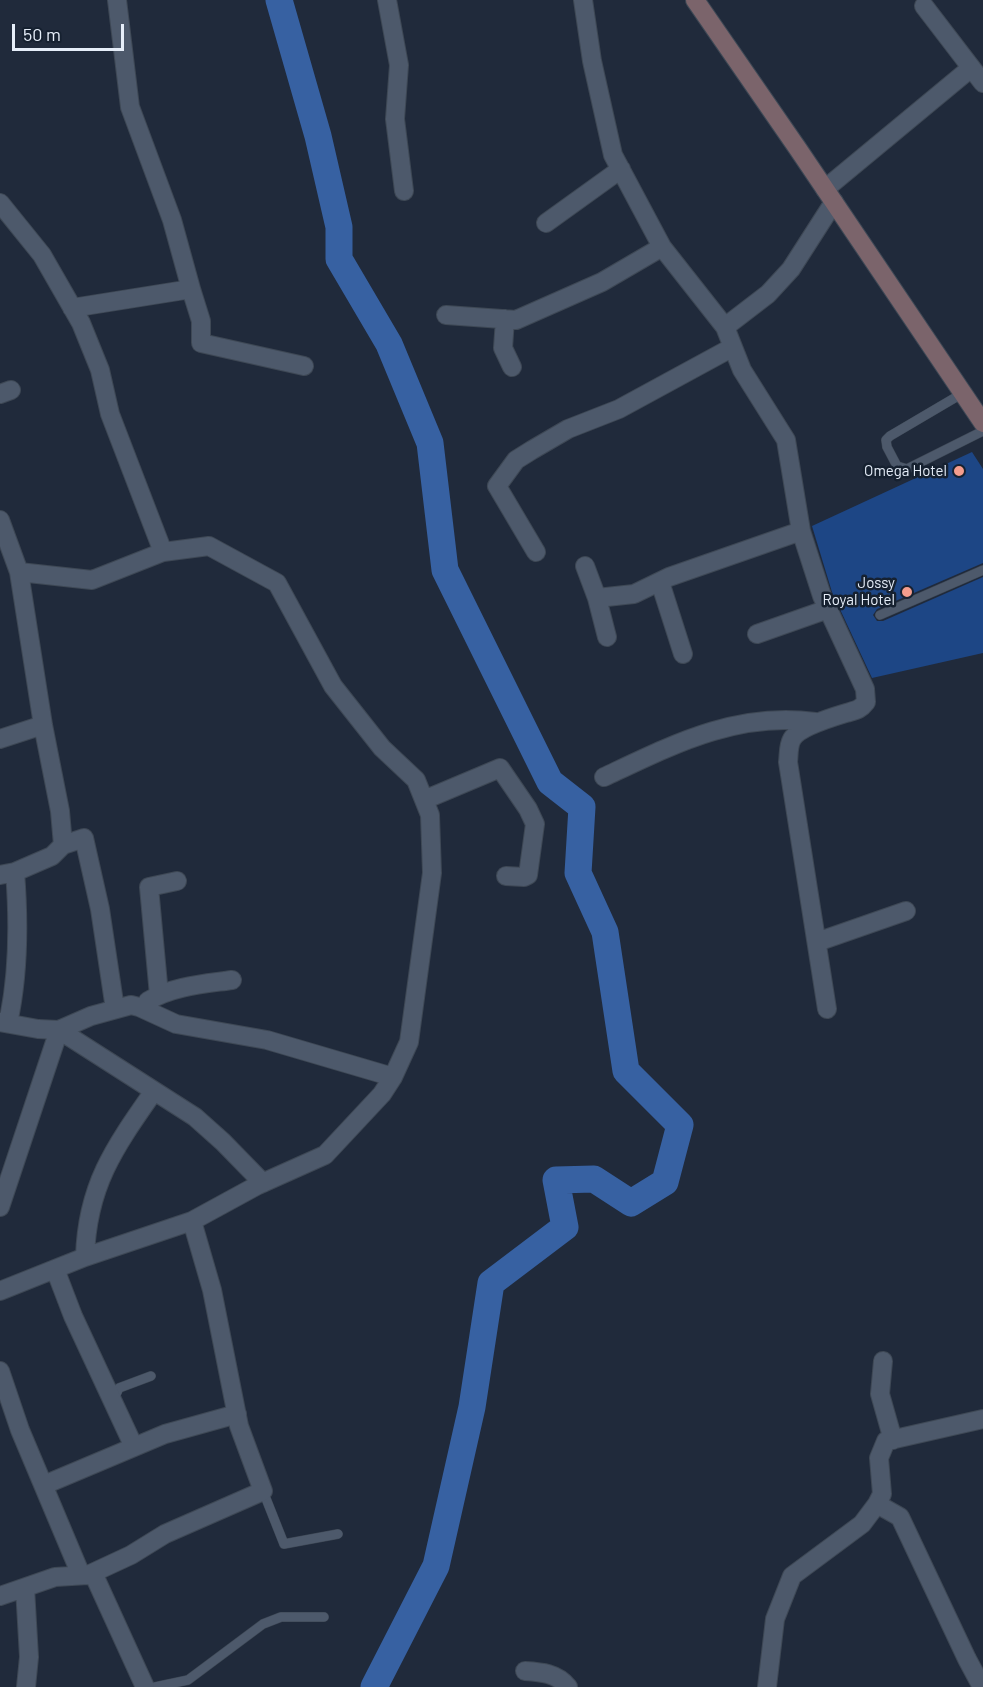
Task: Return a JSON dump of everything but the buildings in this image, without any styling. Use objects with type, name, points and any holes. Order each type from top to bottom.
[{"type":"street","points":[[117,0],[130,107],[172,220],[201,321],[201,343],[304,366]]},
{"type":"street","points":[[387,0],[399,65],[395,119],[404,191]]},
{"type":"street","points":[[583,0],[592,61],[613,155],[662,247],[725,327],[742,370],[786,440],[801,531],[828,609],[865,689],[866,702],[860,710],[800,731],[789,746],[788,762],[827,1009]]},
{"type":"street","points":[[695,0],[983,423]]},
{"type":"street","points":[[924,6],[983,83]]},
{"type":"street","points":[[725,327],[768,294],[791,269],[829,195],[971,68]]},
{"type":"street","points":[[546,223],[621,169]]},
{"type":"street","points":[[0,203],[42,255],[81,323],[100,370],[110,414],[163,552]]},
{"type":"street","points":[[446,315],[516,321],[602,282],[662,247]]},
{"type":"street","points":[[72,308],[191,289]]},
{"type":"street","points":[[505,319],[503,348],[512,367]]},
{"type":"street","points":[[536,552],[497,486],[516,460],[568,429],[619,409],[733,347]]},
{"type":"street","points":[[0,520],[12,568],[60,811],[63,845]]},
{"type":"street","points":[[597,598],[634,594],[660,582],[801,531]]},
{"type":"street","points":[[0,1291],[85,1257],[192,1221],[263,1182],[325,1155],[382,1094],[393,1077],[409,1042],[432,873],[430,816],[417,780],[382,748],[333,686],[277,583],[209,546],[163,552],[92,580],[12,568]]},
{"type":"street","points":[[585,566],[597,598],[607,637]]},
{"type":"street","points":[[660,582],[683,654]]},
{"type":"street","points":[[757,634],[828,609]]},
{"type":"street","points":[[604,777],[680,742],[715,730],[736,725],[798,720],[820,723]]},
{"type":"street","points":[[0,739],[43,725]]},
{"type":"street","points":[[424,800],[500,768],[528,809],[535,824],[528,875],[524,877],[506,876]]},
{"type":"street","points":[[115,1010],[100,909],[84,838],[63,845],[52,856],[8,873],[18,930],[16,981],[4,1022],[38,1029],[59,1030],[91,1016],[115,1010],[131,1005],[177,1024],[267,1040],[393,1077]]},
{"type":"street","points":[[159,995],[149,887],[177,882]]},
{"type":"street","points":[[817,942],[906,911]]},
{"type":"street","points":[[139,1007],[159,995],[188,987],[232,980]]},
{"type":"street","points":[[59,1030],[195,1117],[263,1182]]},
{"type":"street","points":[[0,1207],[59,1030]]},
{"type":"street","points":[[85,1257],[86,1228],[92,1199],[104,1170],[127,1130],[154,1091]]},
{"type":"street","points":[[0,1596],[55,1577],[87,1574],[131,1555],[165,1534],[263,1491],[239,1426],[212,1290],[192,1221]]},
{"type":"street","points":[[55,1269],[134,1447]]},
{"type":"street","points":[[883,1361],[880,1394],[893,1440]]},
{"type":"street","points":[[0,1371],[20,1430],[44,1485],[145,1687]]},
{"type":"street","points":[[44,1485],[165,1434],[237,1414]]},
{"type":"street","points":[[767,1687],[775,1619],[792,1576],[862,1524],[877,1504],[882,1494],[880,1451],[886,1441],[983,1419]]},
{"type":"street","points":[[877,1504],[900,1517],[982,1687]]},
{"type":"street","points":[[25,1588],[29,1657],[26,1687]]},
{"type":"street","points":[[525,1671],[547,1673],[563,1681],[567,1687]]},
{"type":"lane","points":[[963,393],[890,436],[886,440],[887,447],[897,466],[907,469],[983,431]]},
{"type":"lane","points":[[880,615],[983,570]]},
{"type":"lane","points":[[113,1401],[119,1388],[151,1376]]},
{"type":"lane","points":[[263,1491],[284,1544],[338,1534]]},
{"type":"lane","points":[[155,1687],[188,1680],[262,1624],[281,1617],[324,1617]]},
{"type":"waterway","points":[[279,0],[318,136],[339,227],[339,259],[389,344],[430,443],[445,570],[550,782],[582,807],[578,873],[605,932],[626,1071],[680,1125],[665,1182],[631,1203],[594,1179],[556,1180],[565,1227],[491,1283],[472,1407],[436,1566],[374,1687]]},
{"type":"place","name":"Omega Hotel","points":[[959,471]]},
{"type":"place","name":"Jossy Royal Hotel","points":[[907,592]]}]
